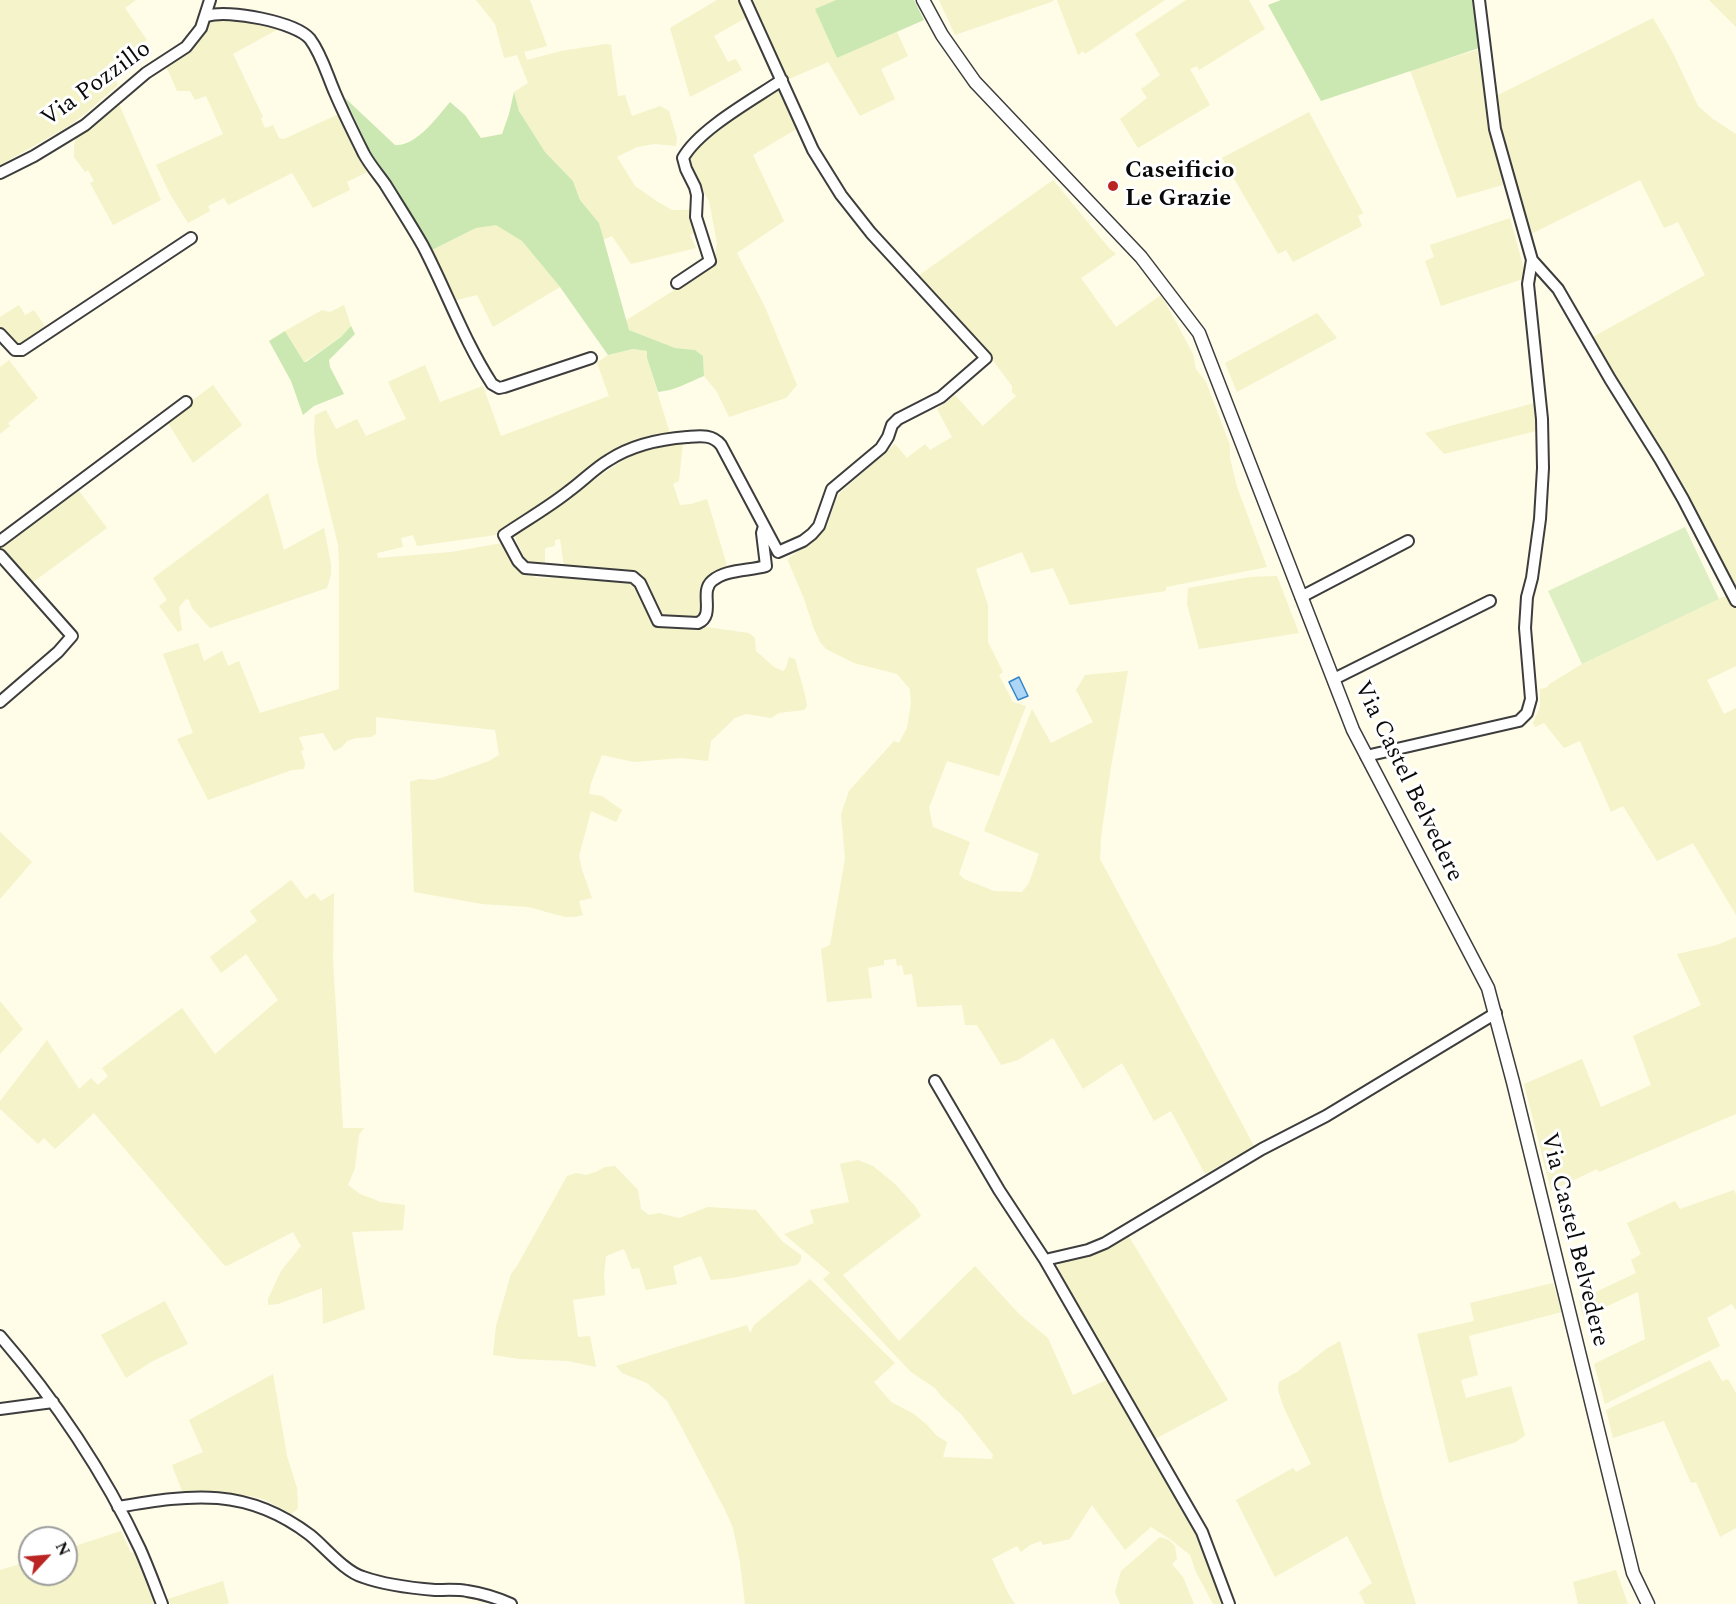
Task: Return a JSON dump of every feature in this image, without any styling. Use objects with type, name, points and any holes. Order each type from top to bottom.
[{"type":"street","points":[[210,0],[207,16],[228,14],[268,21],[298,30],[311,40],[366,157],[413,229],[436,271],[469,346],[492,384],[499,388],[504,387],[591,358]]},
{"type":"street","points":[[745,0],[813,150],[841,195],[870,233],[986,358],[941,397],[898,419],[892,425],[881,448],[832,489],[819,526],[812,534],[803,541],[778,552],[721,445],[710,437],[699,436],[645,444],[622,452],[608,460],[568,492],[504,534],[518,561],[525,568],[633,578],[640,583],[658,621],[698,623],[704,621],[707,615],[707,593],[709,584],[713,580],[745,569],[766,566],[762,533],[764,526]]},
{"type":"street","name":"Via Castel Belvedere","points":[[923,0],[942,35],[975,82],[1128,242],[1199,333],[1353,730],[1488,988],[1633,1573],[1648,1604]]},
{"type":"street","points":[[1479,0],[1495,129],[1532,260],[1558,290],[1660,459],[1683,498],[1736,601]]},
{"type":"street","name":"Via Pozzillo","points":[[0,173],[34,156],[85,124],[146,73],[186,46],[201,28],[207,16]]},
{"type":"street","points":[[677,283],[710,261],[696,217],[697,195],[683,158],[690,147],[709,131],[782,80]]},
{"type":"street","points":[[0,334],[15,350],[22,350],[191,238]]},
{"type":"street","points":[[1366,756],[1519,721],[1527,713],[1531,699],[1525,628],[1527,597],[1532,578],[1540,519],[1543,452],[1542,419],[1528,284],[1532,260]]},
{"type":"street","points":[[0,541],[186,402]]},
{"type":"street","points":[[1301,597],[1408,542]]},
{"type":"street","points":[[0,555],[72,636],[58,652],[0,702]]},
{"type":"street","points":[[1334,679],[1490,602]]},
{"type":"street","points":[[1045,1260],[1088,1250],[1105,1243],[1262,1149],[1326,1116],[1496,1013]]},
{"type":"street","points":[[935,1081],[999,1190],[1045,1260],[1202,1532],[1229,1604]]},
{"type":"street","points":[[0,1336],[53,1402],[118,1507],[140,1550],[162,1604]]},
{"type":"street","points":[[0,1409],[53,1402]]},
{"type":"street","points":[[118,1507],[191,1498],[228,1498],[251,1502],[291,1521],[359,1576],[373,1581],[432,1590],[466,1590],[510,1604]]},
{"type":"green space","points":[[0,0],[136,0],[125,8],[147,40],[108,64],[118,85],[86,113],[69,126],[0,165]]},
{"type":"green space","points":[[476,0],[530,0],[547,46],[524,52],[527,60],[561,51],[611,45],[618,96],[625,95],[632,116],[660,106],[669,111],[677,138],[676,146],[654,144],[637,147],[617,157],[635,186],[658,202],[672,210],[693,208],[698,232],[690,235],[696,248],[631,264],[612,236],[603,240],[599,223],[580,200],[573,181],[545,152],[519,111],[514,92],[528,83],[517,55],[504,58],[495,24]]},
{"type":"green space","points":[[717,0],[741,0],[749,16],[714,36],[728,62],[736,59],[742,70],[690,97],[670,28]]},
{"type":"green space","points":[[750,0],[836,0],[816,9],[837,58],[897,32],[908,56],[881,69],[895,99],[860,116],[828,62],[787,80]]},
{"type":"green space","points":[[836,0],[914,0],[924,20],[837,58],[815,9]]},
{"type":"green space","points":[[939,0],[1053,0],[1054,1],[955,35]]},
{"type":"green space","points":[[1057,0],[1165,0],[1085,54],[1083,51],[1078,55]]},
{"type":"green space","points":[[1186,0],[1249,0],[1265,29],[1199,70],[1197,66],[1190,69],[1210,105],[1138,148],[1120,119],[1147,98],[1141,89],[1160,75],[1135,34]]},
{"type":"green space","points":[[1281,0],[1477,0],[1482,47],[1321,101],[1268,5]]},
{"type":"green space","points":[[1709,0],[1736,0],[1736,27]]},
{"type":"green space","points":[[213,18],[242,19],[280,28],[233,54],[263,117],[261,119],[265,128],[273,125],[279,138],[284,139],[339,114],[342,115],[353,146],[369,171],[347,182],[350,190],[313,208],[292,173],[228,205],[224,198],[208,206],[210,211],[188,223],[156,165],[223,134],[206,96],[195,100],[190,91],[177,91],[166,66],[200,35]]},
{"type":"green space","points":[[1653,18],[1672,51],[1698,106],[1736,134],[1736,592],[1674,470],[1591,338],[1705,275],[1678,222],[1664,228],[1640,180],[1527,236],[1495,100],[1498,95]]},
{"type":"green space","points":[[1477,50],[1503,185],[1457,198],[1410,70]]},
{"type":"green space","points":[[778,87],[782,89],[798,128],[753,155],[784,221],[737,253],[765,307],[797,385],[786,398],[729,417],[717,392],[704,376],[703,356],[695,350],[675,348],[629,330],[625,321],[708,269],[714,262],[717,243],[709,201],[696,179],[689,155],[707,137]]},
{"type":"green space","points":[[514,92],[519,111],[545,152],[573,181],[580,200],[599,223],[629,330],[675,348],[695,350],[703,356],[704,376],[676,388],[658,392],[647,358],[647,351],[633,349],[608,355],[560,287],[522,241],[496,225],[476,228],[428,252],[396,191],[373,157],[345,98],[395,145],[411,141],[418,136],[450,102],[465,115],[481,138],[502,134]]},
{"type":"green space","points":[[118,102],[161,200],[113,225],[90,183],[94,181],[88,170],[85,172],[74,157],[74,145],[76,138]]},
{"type":"green space","points":[[1309,112],[1363,213],[1358,216],[1362,226],[1293,262],[1286,250],[1278,254],[1222,158]]},
{"type":"green space","points":[[1053,180],[1116,254],[1081,278],[1116,327],[1161,295],[1193,354],[1196,369],[1206,382],[1230,445],[1230,458],[1237,487],[1267,567],[1166,587],[1166,591],[1070,605],[1053,568],[1031,573],[1022,552],[976,569],[988,605],[988,642],[1003,672],[999,675],[1013,702],[1026,706],[999,776],[947,761],[929,808],[933,827],[970,842],[959,874],[964,879],[994,891],[1022,892],[1029,883],[1039,854],[984,831],[1032,709],[1051,743],[1093,722],[1076,690],[1085,675],[1128,671],[1111,767],[1100,859],[1254,1146],[1205,1174],[1171,1111],[1154,1121],[1122,1063],[1083,1089],[1053,1038],[1018,1060],[1001,1065],[977,1025],[965,1025],[962,1005],[917,1007],[912,974],[904,975],[902,965],[897,966],[896,959],[884,960],[884,965],[868,968],[872,998],[827,1002],[821,949],[830,945],[845,859],[841,814],[849,791],[894,741],[899,743],[907,728],[911,704],[910,689],[897,674],[854,663],[826,649],[814,629],[788,561],[823,532],[840,493],[895,444],[907,458],[925,444],[930,450],[952,437],[937,409],[955,395],[983,426],[1016,396],[1012,392],[1012,386],[982,346],[918,276]]},
{"type":"green space","points":[[1510,218],[1525,273],[1523,279],[1441,306],[1425,261],[1434,257],[1430,245]]},
{"type":"green space","points":[[496,224],[522,241],[560,287],[493,327],[477,295],[453,301],[428,252],[476,228]]},
{"type":"green space","points":[[19,305],[25,315],[34,310],[45,326],[17,346],[0,328],[0,317]]},
{"type":"green space","points":[[344,305],[351,326],[341,337],[304,362],[285,331],[322,310],[330,312]]},
{"type":"green space","points":[[1317,313],[1337,338],[1237,392],[1225,363]]},
{"type":"green space","points":[[351,326],[355,334],[329,360],[330,367],[344,394],[314,406],[303,415],[291,381],[269,341],[285,331],[306,362],[341,337]]},
{"type":"green space","points":[[633,349],[647,351],[647,358],[671,437],[639,446],[503,534],[417,546],[413,535],[401,538],[403,547],[377,553],[378,558],[451,552],[502,543],[519,569],[537,578],[625,579],[636,584],[656,625],[661,628],[706,627],[749,633],[755,638],[756,651],[774,667],[783,671],[789,657],[795,659],[807,706],[804,710],[779,713],[771,718],[746,714],[735,718],[711,741],[708,761],[681,758],[634,762],[602,755],[589,794],[602,796],[622,810],[616,822],[591,811],[579,856],[592,898],[579,901],[583,915],[574,917],[565,917],[528,907],[482,904],[414,892],[410,782],[444,777],[489,761],[499,755],[495,730],[376,717],[376,734],[347,741],[334,751],[323,733],[299,737],[304,750],[301,751],[305,763],[304,769],[292,770],[208,800],[177,739],[193,733],[163,654],[198,643],[204,661],[222,651],[228,666],[239,661],[260,713],[339,689],[338,545],[317,459],[315,415],[326,410],[336,429],[357,419],[366,436],[406,419],[388,382],[425,365],[440,402],[483,386],[501,436],[609,396],[597,363],[608,355]]},
{"type":"green space","points":[[9,360],[38,398],[8,423],[10,426],[0,434],[0,367]]},
{"type":"green space","points":[[213,385],[242,425],[193,463],[166,420]]},
{"type":"green space","points":[[1534,403],[1536,431],[1444,454],[1425,433]]},
{"type":"green space","points":[[683,442],[679,481],[673,484],[680,505],[707,499],[729,572],[711,577],[702,618],[662,620],[646,585],[564,567],[560,539],[555,540],[555,546],[545,548],[545,564],[527,563],[516,540],[515,535],[519,531],[632,454]]},
{"type":"green space","points":[[76,487],[107,528],[29,583],[0,550],[0,544]]},
{"type":"green space","points":[[268,493],[284,550],[324,528],[331,564],[327,588],[210,628],[186,599],[179,607],[182,630],[178,632],[159,606],[167,600],[153,578]]},
{"type":"green space","points":[[1685,527],[1719,599],[1582,664],[1548,591]]},
{"type":"green space","points":[[1277,576],[1299,633],[1199,649],[1187,604],[1188,588],[1250,577]]},
{"type":"green space","points":[[1727,595],[1736,609],[1736,666],[1707,680],[1724,714],[1736,708],[1736,915],[1693,843],[1657,861],[1623,806],[1611,812],[1580,741],[1564,748],[1544,723],[1535,727],[1533,723],[1540,707],[1540,689],[1548,687],[1582,664]]},
{"type":"green space","points":[[0,832],[32,862],[0,899]]},
{"type":"green space","points":[[291,880],[306,899],[314,893],[321,901],[334,893],[333,960],[343,1128],[364,1128],[359,1135],[355,1168],[348,1185],[360,1194],[381,1202],[405,1205],[403,1230],[352,1232],[365,1309],[323,1324],[322,1288],[278,1304],[268,1305],[268,1299],[281,1271],[301,1246],[293,1232],[227,1266],[224,1265],[94,1113],[55,1149],[44,1138],[38,1144],[0,1109],[0,1101],[47,1040],[79,1089],[91,1078],[98,1085],[108,1076],[102,1068],[182,1008],[215,1054],[278,1000],[246,954],[221,973],[210,957],[257,921],[250,911]]},
{"type":"green space","points":[[1736,937],[1736,1114],[1599,1172],[1597,1169],[1551,1191],[1524,1084],[1582,1059],[1601,1107],[1651,1085],[1633,1036],[1701,1005],[1677,954],[1717,945]]},
{"type":"green space","points":[[0,1001],[23,1029],[0,1054]]},
{"type":"green space","points":[[858,1160],[873,1166],[895,1184],[921,1216],[843,1275],[899,1341],[975,1266],[1020,1315],[1048,1338],[1073,1395],[1107,1380],[1198,1537],[1225,1604],[1213,1604],[1190,1555],[1170,1539],[1151,1527],[1125,1550],[1092,1505],[1070,1539],[1043,1545],[1041,1541],[1021,1552],[1017,1546],[992,1559],[1015,1604],[745,1604],[733,1528],[682,1428],[667,1401],[647,1383],[622,1373],[616,1366],[747,1325],[750,1333],[754,1325],[810,1279],[895,1363],[874,1382],[891,1402],[914,1414],[937,1436],[947,1442],[943,1457],[992,1459],[993,1455],[961,1414],[935,1388],[911,1372],[823,1279],[830,1273],[784,1234],[814,1223],[810,1210],[849,1202],[840,1164]]},
{"type":"green space","points":[[615,1166],[638,1190],[641,1209],[649,1215],[659,1213],[679,1218],[708,1207],[756,1210],[783,1242],[801,1255],[801,1260],[797,1265],[711,1280],[701,1256],[673,1266],[677,1284],[646,1290],[639,1268],[632,1269],[624,1249],[606,1256],[605,1295],[573,1300],[578,1337],[590,1336],[596,1367],[568,1361],[519,1359],[493,1355],[496,1326],[511,1274],[567,1176],[576,1173],[586,1175],[605,1167]]},
{"type":"green space","points":[[1734,1190],[1736,1194],[1736,1310],[1732,1304],[1707,1318],[1720,1346],[1605,1404],[1594,1364],[1645,1339],[1638,1292],[1583,1317],[1579,1300],[1636,1273],[1631,1260],[1641,1254],[1627,1223],[1675,1201],[1680,1209]]},
{"type":"green space","points":[[1128,1235],[1228,1400],[1154,1439],[1055,1272],[1061,1261]]},
{"type":"green space","points":[[1553,1283],[1562,1312],[1469,1336],[1478,1375],[1461,1380],[1466,1398],[1511,1386],[1525,1435],[1516,1442],[1449,1463],[1417,1334],[1474,1321],[1470,1303]]},
{"type":"green space","points":[[165,1301],[188,1344],[151,1362],[126,1378],[101,1335]]},
{"type":"green space","points":[[1340,1341],[1383,1499],[1416,1604],[1365,1604],[1359,1592],[1372,1583],[1347,1536],[1275,1577],[1236,1500],[1293,1468],[1296,1472],[1311,1464],[1284,1408],[1278,1390],[1279,1382]]},
{"type":"green space","points":[[1710,1360],[1722,1381],[1728,1379],[1736,1393],[1736,1528],[1720,1537],[1696,1482],[1691,1483],[1664,1421],[1613,1438],[1606,1410]]},
{"type":"green space","points":[[273,1374],[287,1456],[297,1488],[298,1508],[292,1514],[263,1499],[250,1496],[182,1491],[172,1465],[203,1452],[189,1420]]},
{"type":"green space","points":[[121,1531],[131,1553],[134,1552],[154,1604],[0,1604],[0,1570],[18,1565],[18,1586],[78,1586],[78,1545]]},
{"type":"green space","points":[[1160,1537],[1169,1540],[1175,1546],[1177,1559],[1172,1564],[1183,1577],[1194,1604],[1120,1604],[1115,1592],[1121,1571]]},
{"type":"green space","points":[[1616,1570],[1628,1604],[1578,1604],[1573,1582]]},
{"type":"green space","points":[[223,1581],[229,1604],[170,1604],[168,1599]]},
{"type":"water","points":[[1019,677],[1028,696],[1018,700],[1009,682]]},
{"type":"place","name":"Caseificio Le Grazie","points":[[1113,186]]}]
